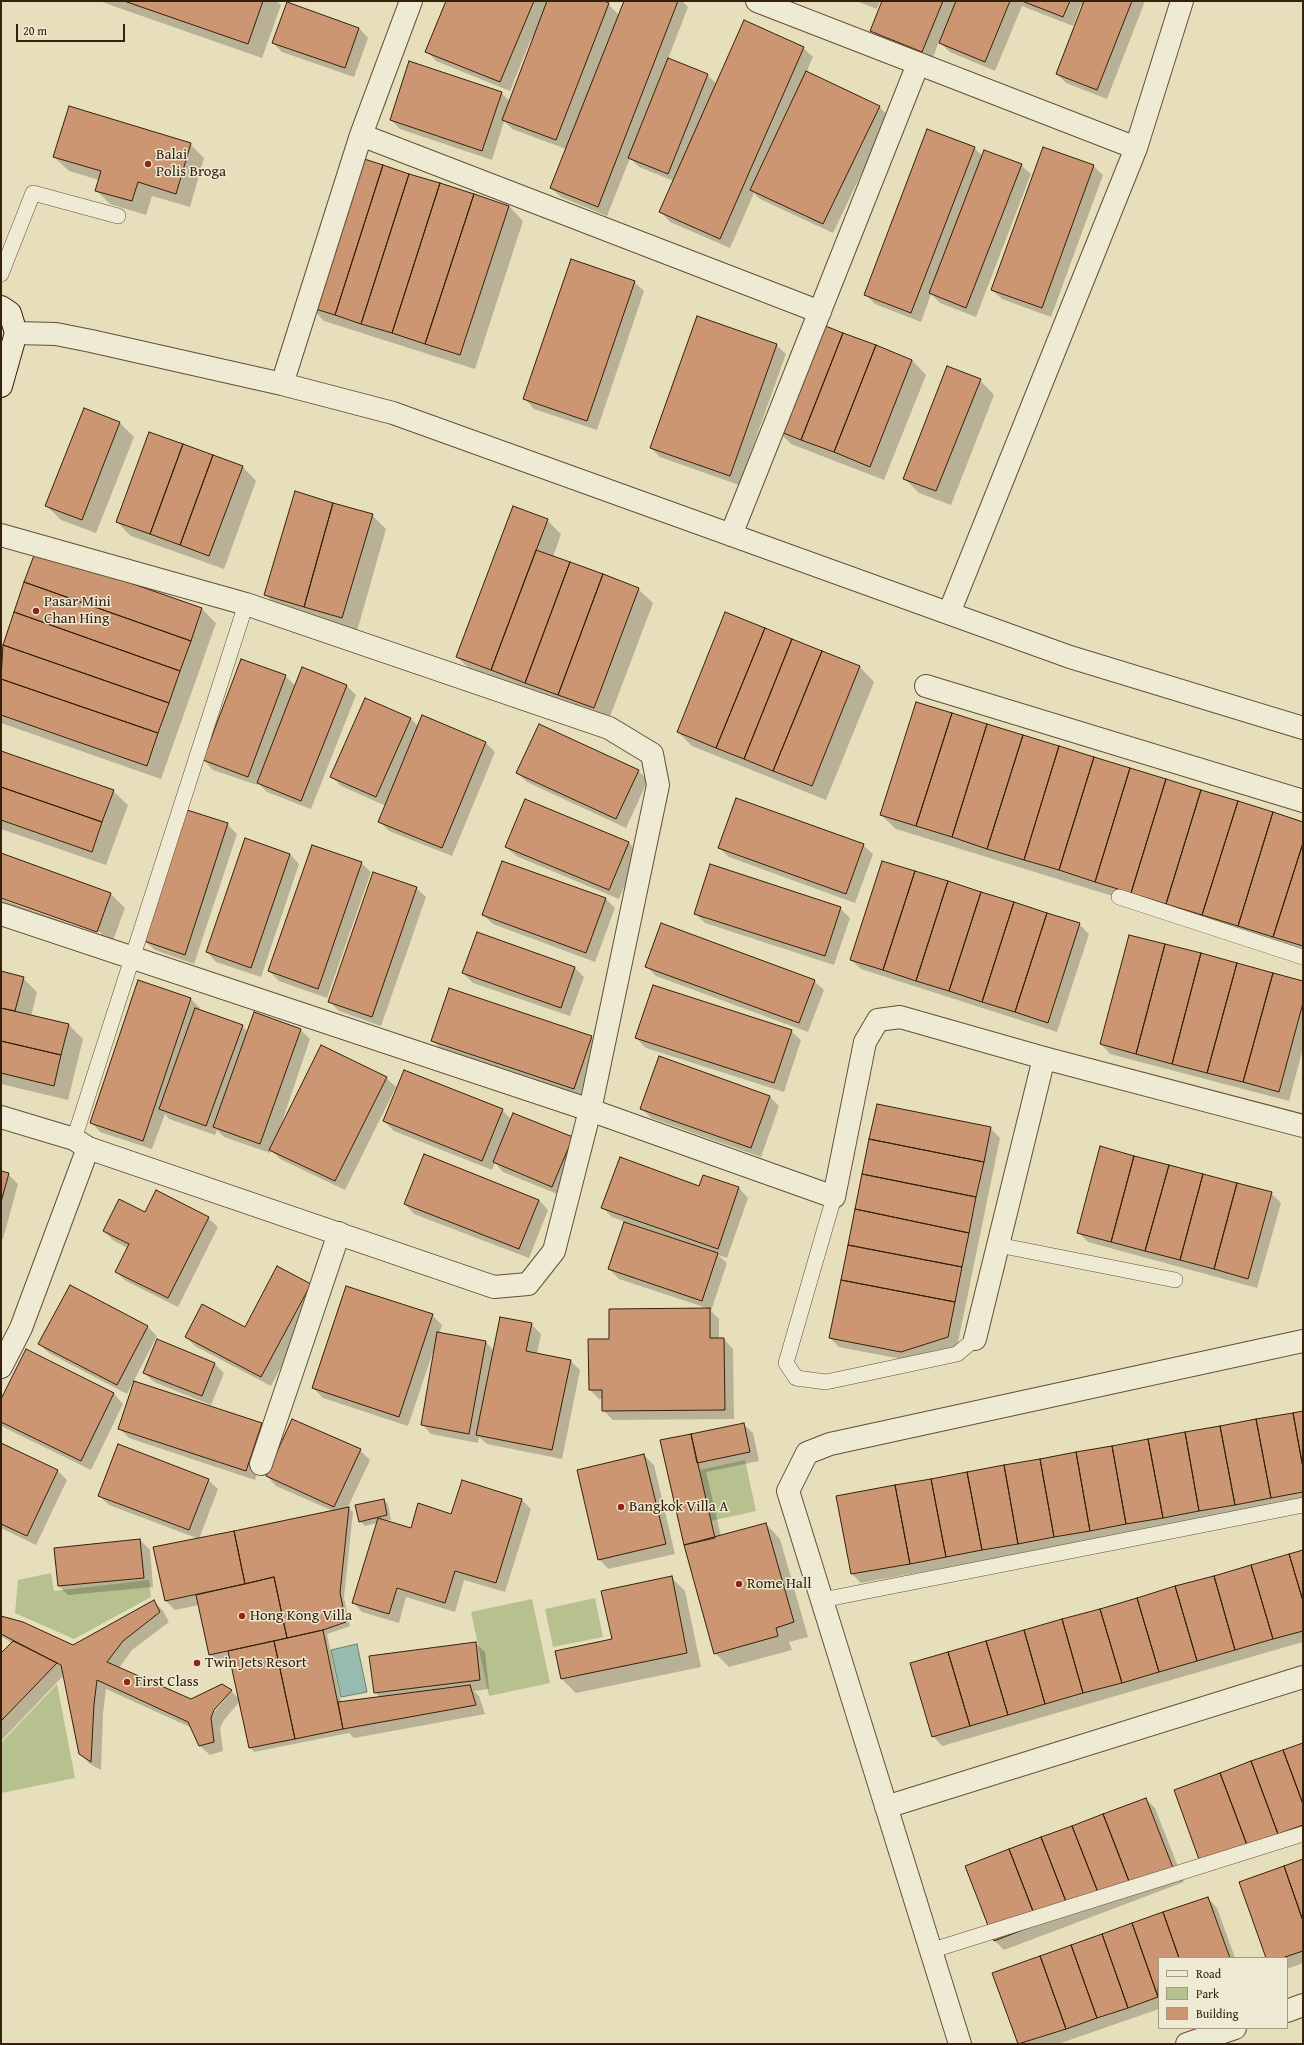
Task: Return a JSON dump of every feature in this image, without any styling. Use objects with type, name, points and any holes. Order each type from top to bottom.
[{"type":"street","points":[[282,384],[361,135],[411,1]]},
{"type":"street","points":[[756,1],[1136,148]]},
{"type":"street","points":[[949,613],[1136,148],[1182,1]]},
{"type":"street","points":[[731,535],[918,64]]},
{"type":"street","points":[[361,135],[820,312]]},
{"type":"street","points":[[1,307],[10,313],[16,333],[1,386]]},
{"type":"street","points":[[16,333],[56,334],[282,384],[393,413],[1070,657],[1303,728]]},
{"type":"street","points":[[1,535],[246,604],[609,728],[652,754],[658,785],[590,1110],[554,1251],[528,1284],[494,1287],[1,1117]]},
{"type":"street","points":[[926,686],[1303,801]]},
{"type":"street","points":[[1,914],[132,959],[590,1110],[834,1196],[864,1042],[878,1020],[900,1017],[1044,1058],[1303,1126]]},
{"type":"street","points":[[975,1339],[1044,1058]]},
{"type":"street","points":[[1,1367],[21,1328],[81,1144]]},
{"type":"street","points":[[261,1464],[340,1233]]},
{"type":"street","points":[[960,2044],[788,1491],[807,1453],[830,1444],[1303,1341]]},
{"type":"street","points":[[886,1807],[1303,1677]]},
{"type":"street","points":[[1288,2011],[1303,2005]]},
{"type":"street","points":[[1187,2044],[1232,2029]]},
{"type":"lane","points":[[1,274],[33,193],[118,216]]},
{"type":"lane","points":[[81,1144],[132,959],[246,604]]},
{"type":"lane","points":[[1119,898],[1303,957]]},
{"type":"lane","points":[[834,1196],[786,1363],[796,1378],[826,1382],[957,1354],[975,1339]]},
{"type":"lane","points":[[998,1245],[1175,1280]]},
{"type":"lane","points":[[822,1600],[1303,1505]]},
{"type":"lane","points":[[930,1951],[1303,1834]]},
{"type":"green space","points":[[745,1460],[756,1511],[711,1521],[700,1470]]},
{"type":"green space","points":[[51,1573],[54,1591],[149,1580],[151,1597],[74,1639],[15,1613],[18,1580]]},
{"type":"green space","points":[[595,1598],[603,1637],[553,1647],[545,1609]]},
{"type":"green space","points":[[532,1599],[550,1683],[489,1696],[471,1612]]},
{"type":"green space","points":[[57,1684],[75,1778],[1,1793],[1,1743]]},
{"type":"water","points":[[357,1644],[367,1692],[341,1697],[331,1650]]},
{"type":"building","points":[[124,1],[263,1],[248,44]]},
{"type":"building","points":[[446,1],[534,1],[500,82],[425,52]]},
{"type":"building","points":[[547,1],[604,1],[609,3],[556,140],[502,120]]},
{"type":"building","points":[[624,1],[678,1],[598,207],[550,188]]},
{"type":"building","points":[[882,1],[943,1],[922,52],[870,31]]},
{"type":"building","points":[[956,1],[1010,1],[985,62],[939,43]]},
{"type":"building","points":[[1022,1],[1070,1],[1063,17]]},
{"type":"building","points":[[1084,1],[1132,1],[1097,90],[1056,74]]},
{"type":"building","points":[[287,2],[359,28],[345,68],[272,43]]},
{"type":"building","points":[[744,20],[804,47],[720,239],[659,212]]},
{"type":"building","points":[[668,58],[708,74],[668,174],[628,158]]},
{"type":"building","points":[[409,61],[502,92],[482,151],[390,120]]},
{"type":"building","points":[[806,71],[880,106],[823,224],[750,190]]},
{"type":"building","points":[[69,106],[191,143],[176,194],[138,182],[132,201],[95,191],[101,171],[53,157]]},
{"type":"building","points":[[927,129],[975,147],[911,313],[864,295]]},
{"type":"building","points":[[1043,147],[1094,165],[1042,308],[991,290]]},
{"type":"building","points":[[984,150],[1022,164],[966,308],[929,293]]},
{"type":"building","points":[[358,157],[383,165],[335,315],[309,307]]},
{"type":"building","points":[[383,165],[409,174],[361,324],[335,315]]},
{"type":"building","points":[[409,174],[440,183],[392,333],[361,324]]},
{"type":"building","points":[[440,183],[474,194],[425,344],[392,333]]},
{"type":"building","points":[[474,194],[509,206],[460,355],[425,344]]},
{"type":"building","points":[[571,259],[635,281],[587,421],[523,399]]},
{"type":"building","points":[[697,316],[777,344],[730,476],[650,448]]},
{"type":"building","points":[[818,323],[843,333],[801,440],[776,430]]},
{"type":"building","points":[[843,333],[876,345],[834,452],[801,440]]},
{"type":"building","points":[[876,345],[912,360],[870,467],[834,452]]},
{"type":"building","points":[[947,366],[981,379],[936,491],[903,479]]},
{"type":"building","points":[[84,408],[120,422],[82,520],[45,506]]},
{"type":"building","points":[[149,432],[183,444],[150,534],[116,522]]},
{"type":"building","points":[[183,444],[213,455],[180,545],[150,534]]},
{"type":"building","points":[[213,455],[243,466],[209,556],[180,545]]},
{"type":"building","points":[[295,491],[333,503],[304,607],[264,595]]},
{"type":"building","points":[[333,503],[373,514],[342,618],[304,607]]},
{"type":"building","points":[[513,506],[548,519],[491,670],[456,657]]},
{"type":"building","points":[[36,550],[202,608],[191,641],[24,582]]},
{"type":"building","points":[[536,550],[570,562],[525,683],[491,670]]},
{"type":"building","points":[[570,562],[603,574],[558,695],[525,683]]},
{"type":"building","points":[[603,574],[639,588],[594,708],[558,695]]},
{"type":"building","points":[[24,582],[191,641],[180,671],[14,612]]},
{"type":"building","points":[[14,612],[180,671],[169,703],[3,645]]},
{"type":"building","points":[[725,612],[765,628],[716,748],[677,732]]},
{"type":"building","points":[[765,628],[792,639],[744,759],[716,748]]},
{"type":"building","points":[[792,639],[822,651],[773,771],[744,759]]},
{"type":"building","points":[[3,645],[169,703],[158,733],[1,679]]},
{"type":"building","points":[[822,651],[860,666],[812,786],[773,771]]},
{"type":"building","points":[[241,659],[286,675],[248,777],[203,760]]},
{"type":"building","points":[[302,667],[347,685],[301,801],[257,783]]},
{"type":"building","points":[[1,679],[158,733],[147,766],[1,715]]},
{"type":"building","points":[[365,698],[411,718],[376,797],[330,777]]},
{"type":"building","points":[[916,702],[952,713],[916,826],[880,815]]},
{"type":"building","points":[[952,713],[987,724],[952,837],[916,826]]},
{"type":"building","points":[[422,715],[486,742],[442,848],[378,822]]},
{"type":"building","points":[[539,724],[639,770],[616,819],[516,773]]},
{"type":"building","points":[[987,724],[1023,735],[987,849],[952,837]]},
{"type":"building","points":[[1023,735],[1059,746],[1024,860],[987,849]]},
{"type":"building","points":[[1059,746],[1094,757],[1059,870],[1024,860]]},
{"type":"building","points":[[1,751],[114,790],[102,822],[1,787]]},
{"type":"building","points":[[1094,757],[1130,768],[1095,882],[1059,870]]},
{"type":"building","points":[[1130,768],[1166,779],[1131,893],[1095,882]]},
{"type":"building","points":[[1166,779],[1201,790],[1166,904],[1131,893]]},
{"type":"building","points":[[1,787],[102,822],[92,852],[1,820]]},
{"type":"building","points":[[1201,790],[1238,801],[1202,915],[1166,904]]},
{"type":"building","points":[[736,798],[864,844],[846,894],[718,848]]},
{"type":"building","points":[[525,799],[629,842],[609,890],[505,847]]},
{"type":"building","points":[[1238,801],[1273,812],[1238,926],[1202,915]]},
{"type":"building","points":[[187,810],[228,823],[185,955],[144,941]]},
{"type":"building","points":[[1273,812],[1303,822],[1303,843],[1273,937],[1238,926]]},
{"type":"building","points":[[245,838],[290,854],[251,968],[206,952]]},
{"type":"building","points":[[1303,843],[1303,946],[1273,937]]},
{"type":"building","points":[[312,845],[362,862],[318,989],[268,971]]},
{"type":"building","points":[[1,853],[111,893],[97,932],[1,898]]},
{"type":"building","points":[[502,861],[606,898],[586,953],[482,915]]},
{"type":"building","points":[[882,861],[915,871],[883,970],[850,960]]},
{"type":"building","points":[[710,864],[841,907],[825,956],[694,914]]},
{"type":"building","points":[[915,871],[948,881],[916,981],[883,970]]},
{"type":"building","points":[[373,872],[417,887],[372,1017],[328,1002]]},
{"type":"building","points":[[948,881],[981,892],[949,991],[916,981]]},
{"type":"building","points":[[981,892],[1014,902],[982,1002],[949,991]]},
{"type":"building","points":[[1014,902],[1047,913],[1015,1012],[982,1002]]},
{"type":"building","points":[[1047,913],[1080,923],[1048,1023],[1015,1012]]},
{"type":"building","points":[[661,923],[815,980],[799,1023],[645,967]]},
{"type":"building","points":[[477,932],[575,967],[561,1008],[462,973]]},
{"type":"building","points":[[1129,935],[1165,944],[1136,1054],[1100,1044]]},
{"type":"building","points":[[1165,944],[1201,953],[1172,1064],[1136,1054]]},
{"type":"building","points":[[1201,953],[1237,963],[1207,1073],[1172,1064]]},
{"type":"building","points":[[1237,963],[1273,973],[1243,1082],[1207,1073]]},
{"type":"building","points":[[1,971],[24,977],[15,1011],[1,1008]]},
{"type":"building","points":[[1273,973],[1303,981],[1303,1003],[1279,1092],[1243,1082]]},
{"type":"building","points":[[138,980],[191,998],[143,1141],[90,1123]]},
{"type":"building","points":[[653,985],[792,1030],[774,1083],[635,1038]]},
{"type":"building","points":[[449,988],[592,1036],[574,1089],[431,1041]]},
{"type":"building","points":[[1,1008],[69,1024],[61,1055],[1,1041]]},
{"type":"building","points":[[195,1008],[243,1025],[206,1126],[159,1109]]},
{"type":"building","points":[[254,1012],[301,1029],[260,1144],[213,1127]]},
{"type":"building","points":[[1,1041],[61,1055],[54,1086],[1,1073]]},
{"type":"building","points":[[321,1045],[387,1077],[335,1181],[269,1150]]},
{"type":"building","points":[[659,1056],[770,1096],[751,1148],[640,1109]]},
{"type":"building","points":[[404,1070],[503,1109],[482,1161],[383,1121]]},
{"type":"building","points":[[877,1104],[991,1127],[984,1162],[869,1139]]},
{"type":"building","points":[[513,1113],[573,1137],[552,1187],[493,1162]]},
{"type":"building","points":[[869,1139],[984,1162],[976,1197],[862,1174]]},
{"type":"building","points":[[1100,1146],[1134,1156],[1111,1242],[1077,1233]]},
{"type":"building","points":[[424,1154],[539,1200],[519,1249],[404,1204]]},
{"type":"building","points":[[1134,1156],[1169,1165],[1145,1251],[1111,1242]]},
{"type":"building","points":[[620,1157],[699,1186],[703,1175],[739,1187],[718,1249],[601,1208]]},
{"type":"building","points":[[1169,1165],[1203,1174],[1180,1260],[1145,1251]]},
{"type":"building","points":[[1,1171],[9,1173],[1,1202]]},
{"type":"building","points":[[862,1174],[976,1197],[969,1233],[855,1209]]},
{"type":"building","points":[[1203,1174],[1237,1183],[1214,1269],[1180,1260]]},
{"type":"building","points":[[1237,1183],[1272,1192],[1248,1279],[1214,1269]]},
{"type":"building","points":[[156,1190],[209,1217],[168,1298],[115,1272],[129,1244],[103,1231],[119,1199],[145,1212]]},
{"type":"building","points":[[855,1209],[969,1233],[962,1267],[848,1245]]},
{"type":"building","points":[[624,1222],[718,1253],[702,1301],[608,1269]]},
{"type":"building","points":[[848,1245],[962,1267],[955,1302],[841,1280]]},
{"type":"building","points":[[277,1266],[311,1284],[261,1377],[185,1337],[202,1304],[245,1327]]},
{"type":"building","points":[[841,1280],[955,1302],[948,1337],[901,1352],[829,1338]]},
{"type":"building","points":[[70,1285],[148,1326],[117,1385],[38,1344]]},
{"type":"building","points":[[346,1286],[433,1314],[399,1417],[312,1388]]},
{"type":"building","points":[[710,1308],[710,1338],[724,1338],[725,1410],[602,1411],[602,1390],[589,1390],[588,1339],[609,1339],[609,1309]]},
{"type":"building","points":[[500,1317],[532,1323],[526,1351],[571,1360],[552,1450],[476,1435]]},
{"type":"building","points":[[437,1332],[486,1341],[469,1434],[421,1425]]},
{"type":"building","points":[[157,1339],[215,1363],[202,1396],[143,1373]]},
{"type":"building","points":[[26,1349],[114,1393],[81,1461],[1,1422],[1,1399]]},
{"type":"building","points":[[134,1381],[262,1423],[246,1471],[118,1429]]},
{"type":"building","points":[[1303,1411],[1303,1468],[1293,1413]]},
{"type":"building","points":[[1293,1413],[1303,1468],[1303,1492],[1271,1498],[1256,1419]]},
{"type":"building","points":[[292,1419],[361,1449],[334,1507],[266,1476]]},
{"type":"building","points":[[1256,1419],[1271,1498],[1235,1505],[1220,1426]]},
{"type":"building","points":[[744,1423],[750,1452],[697,1463],[691,1434]]},
{"type":"building","points":[[1220,1426],[1235,1505],[1199,1511],[1185,1432]]},
{"type":"building","points":[[1185,1432],[1199,1511],[1163,1518],[1148,1439]]},
{"type":"building","points":[[691,1434],[715,1538],[684,1545],[660,1440]]},
{"type":"building","points":[[1148,1439],[1163,1518],[1126,1524],[1112,1446]]},
{"type":"building","points":[[1,1443],[58,1470],[27,1536],[1,1524]]},
{"type":"building","points":[[118,1444],[209,1479],[189,1530],[98,1496]]},
{"type":"building","points":[[1112,1446],[1126,1524],[1090,1531],[1076,1452]]},
{"type":"building","points":[[1076,1452],[1090,1531],[1054,1537],[1040,1459]]},
{"type":"building","name":"Bangkok Villa A","points":[[644,1454],[666,1544],[598,1560],[577,1470]]},
{"type":"building","points":[[1040,1459],[1054,1537],[1018,1544],[1004,1465]]},
{"type":"building","points":[[1004,1465],[1018,1544],[982,1550],[967,1472]]},
{"type":"building","points":[[967,1472],[982,1550],[946,1557],[931,1479]]},
{"type":"building","points":[[931,1479],[946,1557],[910,1564],[895,1485]]},
{"type":"building","points":[[462,1480],[522,1499],[496,1583],[455,1571],[445,1603],[397,1588],[389,1614],[352,1603],[378,1518],[411,1528],[418,1503],[451,1514]]},
{"type":"building","points":[[895,1485],[910,1564],[851,1574],[836,1496]]},
{"type":"building","points":[[384,1499],[387,1515],[359,1522],[355,1505]]},
{"type":"building","points":[[349,1507],[340,1593],[346,1622],[323,1630],[287,1638],[274,1577],[245,1584],[234,1531]]},
{"type":"building","name":"Rome Hall","points":[[766,1523],[794,1622],[776,1628],[778,1636],[714,1654],[684,1545]]},
{"type":"building","points":[[234,1531],[245,1584],[165,1601],[153,1547]]},
{"type":"building","points":[[140,1539],[144,1578],[58,1586],[54,1548]]},
{"type":"building","points":[[1303,1550],[1303,1601],[1289,1554]]},
{"type":"building","points":[[1289,1554],[1303,1601],[1303,1631],[1273,1639],[1251,1565]]},
{"type":"building","points":[[1251,1565],[1273,1639],[1235,1650],[1214,1576]]},
{"type":"building","points":[[672,1576],[687,1653],[561,1679],[555,1651],[612,1639],[601,1591]]},
{"type":"building","points":[[1214,1576],[1235,1650],[1197,1661],[1175,1586]]},
{"type":"building","name":"Hong Kong Villa","points":[[274,1577],[287,1638],[209,1655],[196,1595]]},
{"type":"building","points":[[1175,1586],[1197,1661],[1159,1672],[1137,1598]]},
{"type":"building","points":[[1137,1598],[1159,1672],[1122,1683],[1100,1609]]},
{"type":"building","name":"First Class","points":[[154,1600],[160,1612],[123,1641],[107,1662],[191,1699],[222,1684],[232,1690],[214,1710],[211,1718],[214,1742],[199,1746],[188,1722],[97,1680],[94,1704],[91,1762],[79,1754],[61,1665],[1,1634],[1,1616],[23,1622],[73,1645]]},
{"type":"building","points":[[1100,1609],[1122,1683],[1083,1693],[1062,1619]]},
{"type":"building","points":[[1062,1619],[1083,1693],[1045,1704],[1024,1630]]},
{"type":"building","points":[[323,1630],[343,1729],[295,1739],[274,1641]]},
{"type":"building","points":[[1024,1630],[1045,1704],[1008,1715],[986,1641]]},
{"type":"building","points":[[13,1641],[57,1663],[1,1721],[1,1653]]},
{"type":"building","points":[[274,1641],[295,1739],[249,1748],[228,1651]]},
{"type":"building","points":[[986,1641],[1008,1715],[970,1726],[948,1652]]},
{"type":"building","points":[[476,1642],[480,1680],[374,1693],[369,1656]]},
{"type":"building","points":[[948,1652],[970,1726],[932,1737],[910,1663]]},
{"type":"building","points":[[470,1685],[476,1705],[343,1729],[338,1702]]},
{"type":"building","points":[[1303,1743],[1303,1804],[1283,1750]]},
{"type":"building","points":[[1283,1750],[1303,1804],[1303,1825],[1278,1834],[1251,1761]]},
{"type":"building","points":[[1251,1761],[1278,1834],[1247,1845],[1220,1773]]},
{"type":"building","points":[[1220,1773],[1247,1845],[1200,1862],[1174,1790]]},
{"type":"building","points":[[1146,1798],[1175,1873],[1132,1889],[1103,1814]]},
{"type":"building","points":[[1103,1814],[1132,1889],[1101,1900],[1072,1826]]},
{"type":"building","points":[[1072,1826],[1101,1900],[1070,1912],[1041,1837]]},
{"type":"building","points":[[1041,1837],[1070,1912],[1038,1924],[1009,1849]]},
{"type":"building","points":[[1009,1849],[1038,1924],[994,1941],[965,1866]]},
{"type":"building","points":[[1303,1859],[1303,1921],[1284,1866]]},
{"type":"building","points":[[1284,1866],[1303,1921],[1303,1951],[1285,1957],[1266,1957],[1239,1882]]},
{"type":"building","points":[[1208,1897],[1230,1957],[1179,1957],[1163,1912]]},
{"type":"building","points":[[1163,1912],[1179,1957],[1158,1957],[1158,1997],[1132,1923]]},
{"type":"building","points":[[1132,1923],[1158,1997],[1128,2008],[1102,1934]]},
{"type":"building","points":[[1102,1934],[1128,2008],[1097,2018],[1071,1945]]},
{"type":"building","points":[[1071,1945],[1097,2018],[1066,2029],[1040,1956]]},
{"type":"building","points":[[1040,1956],[1066,2029],[1018,2044],[992,1973]]},
{"type":"place","name":"Balai Polis Broga","points":[[148,164]]},
{"type":"place","name":"Pasar Mini Chan Hing","points":[[36,611]]},
{"type":"place","name":"Bangkok Villa A","points":[[621,1507]]},
{"type":"place","name":"Rome Hall","points":[[739,1584]]},
{"type":"place","name":"Hong Kong Villa","points":[[242,1616]]},
{"type":"place","name":"Twin Jets Resort","points":[[197,1663]]},
{"type":"place","name":"First Class","points":[[127,1682]]}]
